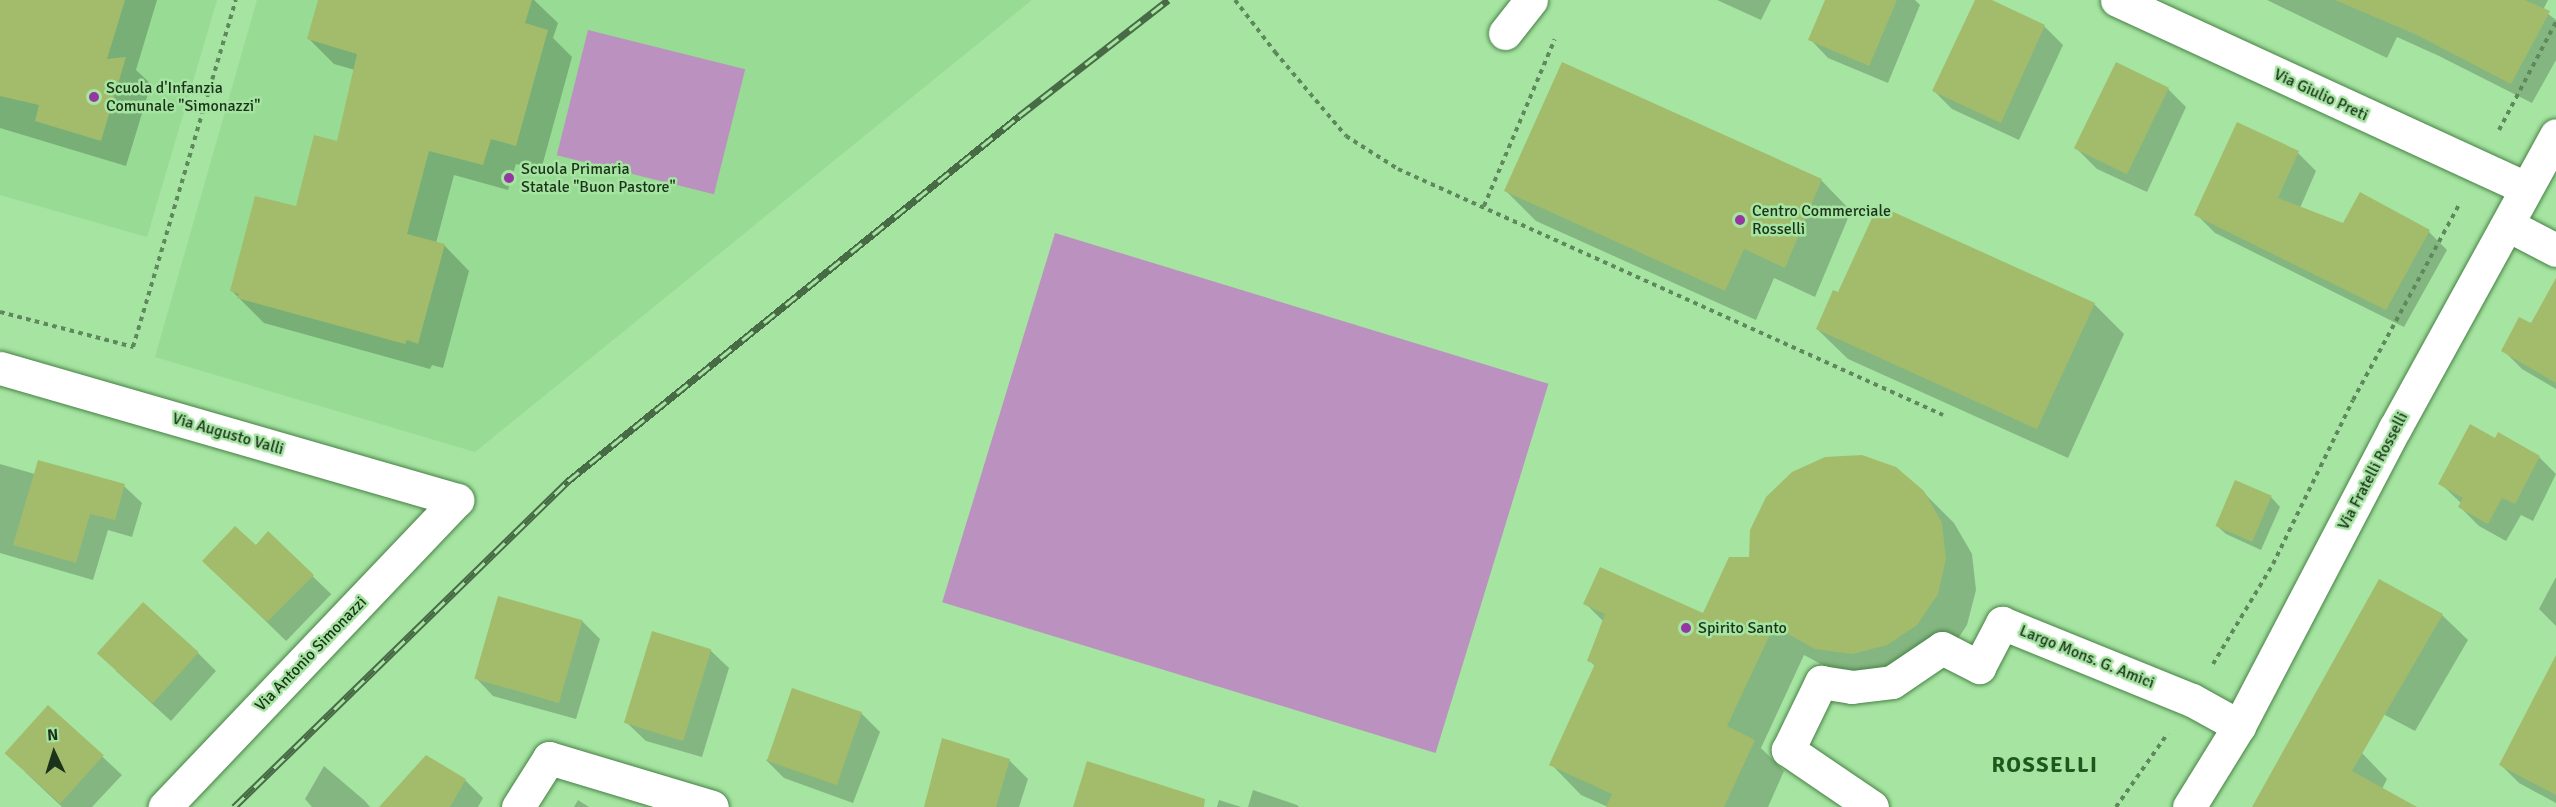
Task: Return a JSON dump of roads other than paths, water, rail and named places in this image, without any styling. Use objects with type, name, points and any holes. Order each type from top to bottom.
[{"type":"street","points":[[1505,33],[1531,0]]},
{"type":"street","name":"Via Giulio Preti","points":[[2117,0],[2479,169],[2526,188]]},
{"type":"street","name":"Via Fratelli Rosselli","points":[[2192,806],[2239,726],[2395,428],[2556,135]]},
{"type":"street","points":[[2508,225],[2556,250]]},
{"type":"street","name":"Via Augusto Valli","points":[[0,368],[457,500]]},
{"type":"street","name":"Via Antonio Simonazzi","points":[[165,807],[457,500]]},
{"type":"street","name":"Largo Mons. G. Amici","points":[[1872,807],[1788,750],[1821,682],[1852,687],[1892,682],[1942,648],[1979,667],[2002,623],[2192,700],[2239,726]]},
{"type":"street","points":[[518,807],[549,758],[712,807]]},
{"type":"railway","points":[[234,807],[568,481],[1019,116],[1168,0]]},
{"type":"place","name":"Scuola d'Infanzia Comunale \"Simonazzi\"","points":[[94,97]]},
{"type":"place","name":"Scuola Primaria Statale \"Buon Pastore\"","points":[[509,178]]},
{"type":"place","name":"Centro Commerciale Rosselli","points":[[1740,220]]},
{"type":"place","name":"Spirito Santo","points":[[1686,628]]},
{"type":"district","name":"ROSSELLI","points":[[2045,765]]}]
